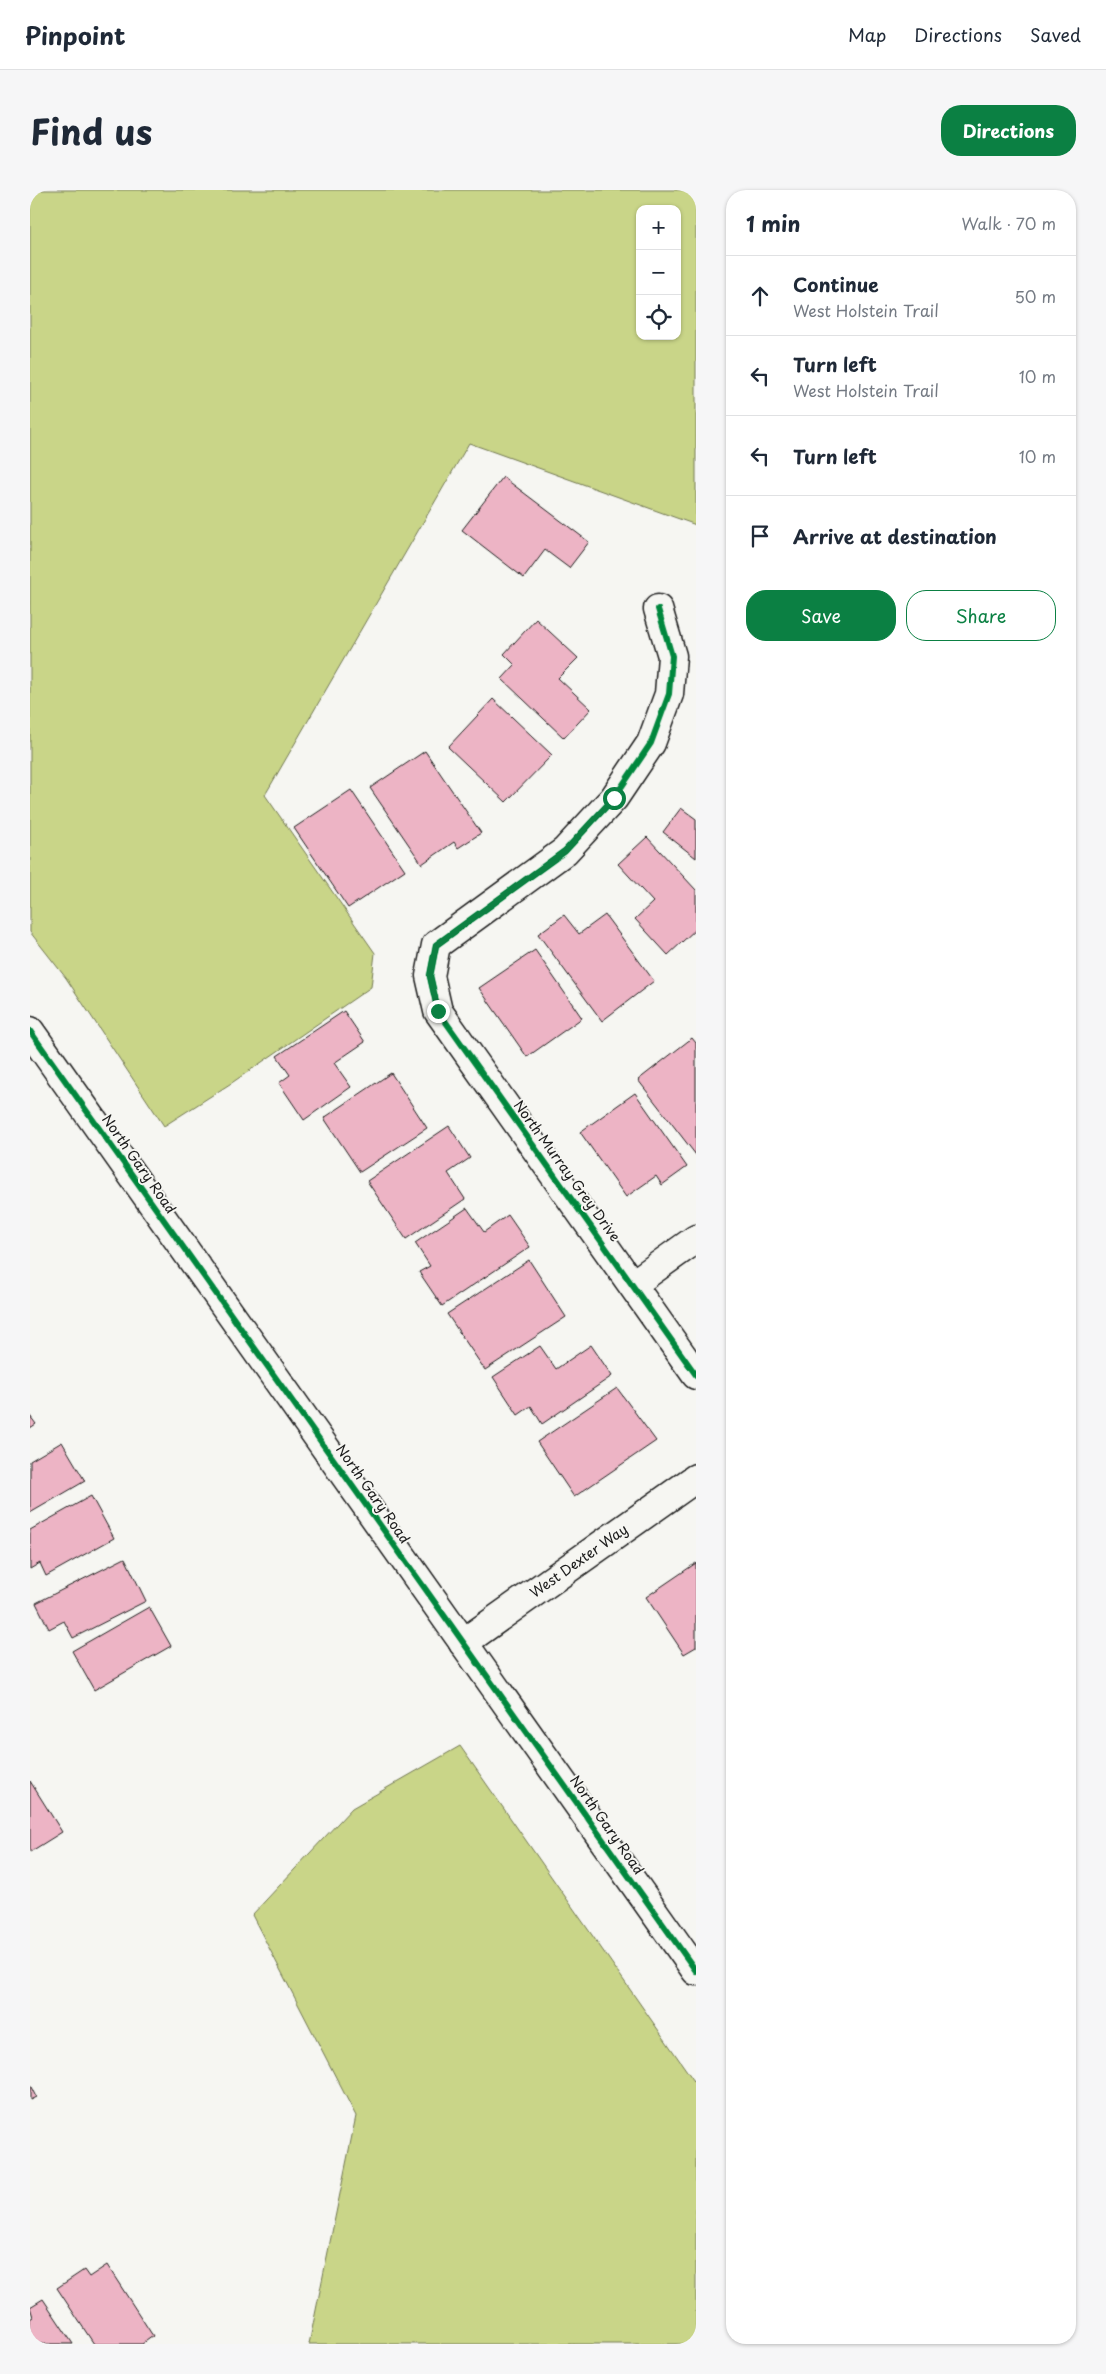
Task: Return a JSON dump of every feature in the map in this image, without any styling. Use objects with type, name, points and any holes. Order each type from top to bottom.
[{"type":"street","name":"North Murray Grey Drive","points":[[658,609],[672,656],[669,694],[651,743],[614,798],[565,851],[436,945],[430,976],[438,1011],[696,1375]]},
{"type":"street","name":"North Gary Road","points":[[30,1031],[696,1971]]},
{"type":"street","points":[[633,1284],[696,1238]]},
{"type":"street","name":"West Dexter Way","points":[[464,1643],[696,1478]]},
{"type":"green space","points":[[30,190],[696,190],[696,525],[469,443],[265,795],[375,953],[371,987],[233,1082],[164,1126],[66,978],[30,932]]},
{"type":"green space","points":[[460,1746],[696,2084],[696,2344],[309,2344],[356,2116],[252,1915],[352,1808]]},
{"type":"building","points":[[503,477],[589,542],[569,568],[545,550],[524,578],[462,530]]},
{"type":"building","points":[[536,619],[578,658],[558,678],[591,709],[564,738],[502,679],[515,665],[504,654]]},
{"type":"building","points":[[493,699],[552,755],[506,802],[448,747]]},
{"type":"building","points":[[425,751],[481,833],[458,848],[454,842],[422,864],[370,788]]},
{"type":"building","points":[[351,790],[405,870],[348,908],[294,828]]},
{"type":"building","points":[[681,808],[696,819],[696,858],[663,832]]},
{"type":"building","points":[[647,837],[696,890],[696,929],[668,955],[635,919],[653,902],[618,864]]},
{"type":"building","points":[[564,915],[579,934],[605,915],[654,981],[602,1021],[538,934]]},
{"type":"building","points":[[535,950],[582,1018],[527,1057],[479,988]]},
{"type":"building","points":[[344,1011],[365,1042],[334,1063],[351,1087],[304,1120],[279,1083],[290,1075],[277,1056]]},
{"type":"building","points":[[692,1038],[696,1043],[696,1155],[638,1080]]},
{"type":"building","points":[[391,1073],[427,1128],[360,1172],[324,1118]]},
{"type":"building","points":[[635,1093],[687,1167],[662,1185],[656,1176],[626,1197],[580,1132]]},
{"type":"building","points":[[449,1126],[470,1158],[448,1173],[465,1199],[406,1239],[367,1181]]},
{"type":"building","points":[[467,1208],[484,1232],[508,1215],[530,1247],[442,1306],[419,1272],[430,1266],[415,1243]]},
{"type":"building","points":[[529,1260],[566,1317],[485,1370],[447,1314]]},
{"type":"building","points":[[591,1345],[612,1376],[542,1424],[531,1406],[518,1415],[493,1377],[540,1346],[556,1369]]},
{"type":"building","points":[[617,1388],[656,1441],[574,1497],[537,1442]]},
{"type":"building","points":[[30,1416],[36,1424],[30,1428]]},
{"type":"building","points":[[62,1442],[85,1481],[30,1513],[30,1461]]},
{"type":"building","points":[[91,1496],[114,1538],[46,1576],[40,1563],[30,1569],[30,1530]]},
{"type":"building","points":[[125,1558],[146,1601],[73,1638],[64,1621],[49,1629],[36,1603]]},
{"type":"building","points":[[696,1563],[696,1647],[684,1654],[646,1597]]},
{"type":"building","points":[[149,1607],[171,1646],[94,1690],[72,1651]]},
{"type":"building","points":[[30,1781],[62,1832],[30,1852]]},
{"type":"building","points":[[30,2085],[36,2097],[30,2100]]},
{"type":"building","points":[[107,2265],[153,2336],[142,2344],[94,2344],[57,2288],[84,2270],[89,2277]]},
{"type":"building","points":[[43,2299],[73,2344],[30,2344],[30,2319],[33,2317],[30,2307]]},
{"type":"cycle path","points":[[658,609],[672,656],[669,694],[651,743],[614,798],[565,851],[436,945],[430,976],[438,1011],[696,1375]]},
{"type":"cycle path","points":[[30,1031],[696,1971]]},
{"type":"route","points":[[438,1011],[430,976],[436,945],[565,851],[614,798]]}]
